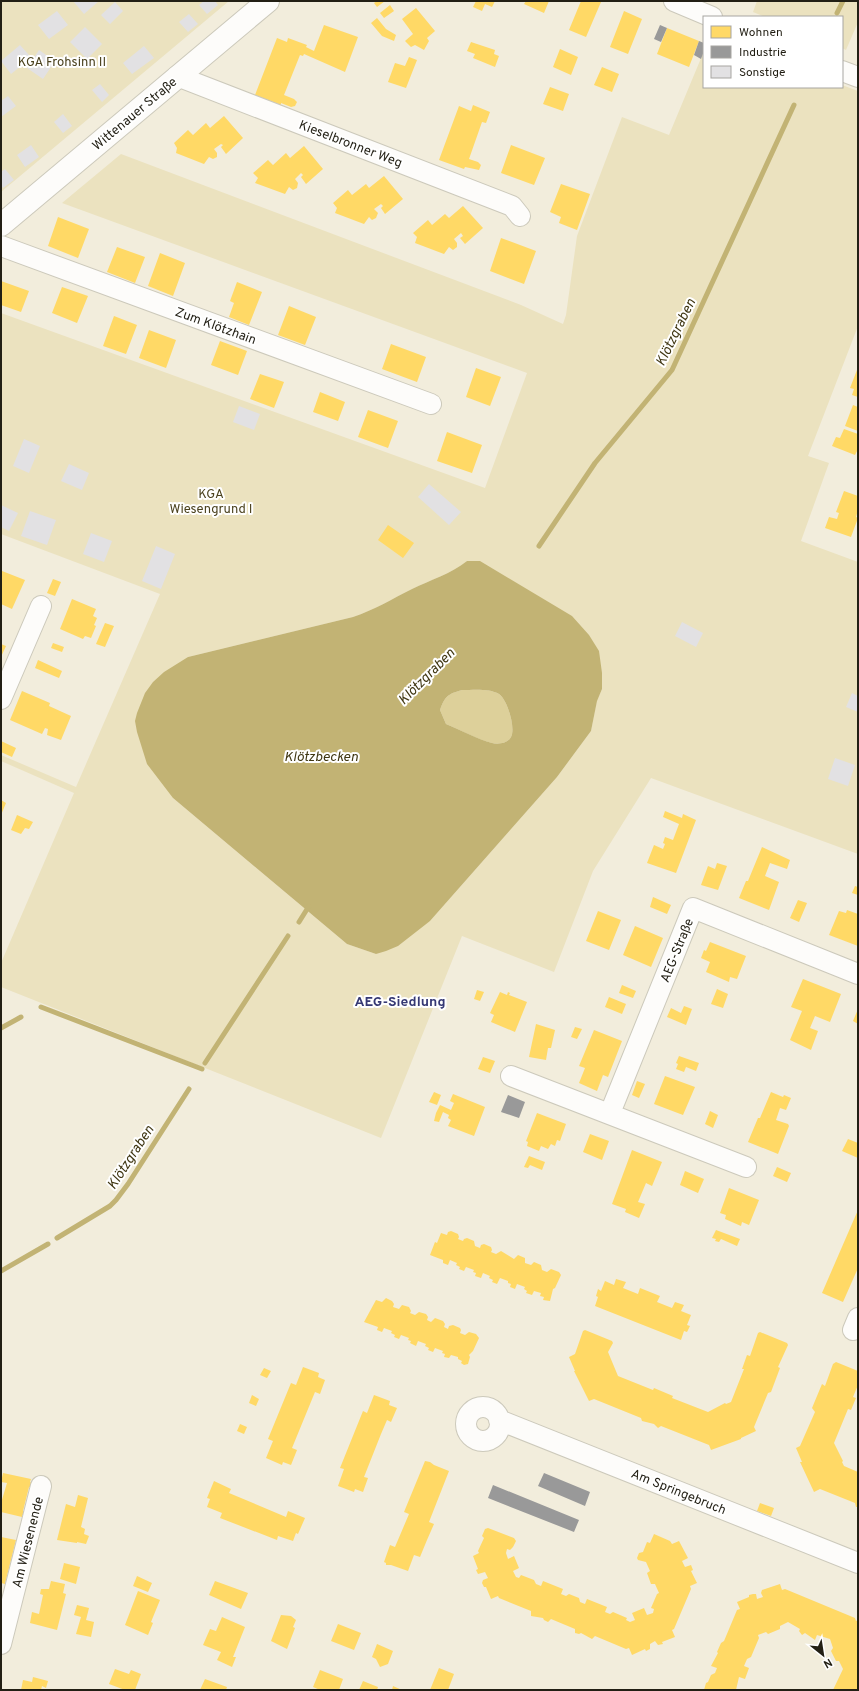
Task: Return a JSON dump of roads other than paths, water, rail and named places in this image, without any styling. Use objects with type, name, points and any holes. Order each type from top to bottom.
[{"type":"street","name":"Wittenauer Straße","points":[[1,225],[268,1]]},
{"type":"street","points":[[674,1],[710,16]]},
{"type":"street","points":[[843,71],[858,77]]},
{"type":"street","name":"Kieselbronner Weg","points":[[177,76],[512,206],[520,216]]},
{"type":"street","name":"Zum Klötzhain","points":[[1,246],[430,404]]},
{"type":"street","points":[[1,700],[41,606]]},
{"type":"street","name":"AEG-Straße","points":[[610,1113],[692,908],[858,974]]},
{"type":"street","points":[[511,1076],[610,1113],[746,1167]]},
{"type":"street","name":"Am Springebruch","points":[[499,1420],[858,1563]]},
{"type":"street","name":"Am Wiesenende","points":[[1,1644],[41,1486]]},
{"type":"water","name":"Klötzbecken","points":[[467,561],[480,561],[572,616],[589,635],[599,651],[602,673],[602,689],[597,701],[591,731],[557,777],[430,921],[398,946],[376,954],[347,944],[173,798],[147,764],[135,721],[145,693],[153,682],[164,672],[188,657],[353,617],[376,608],[461,566]],"holes":[[[462,690],[491,691],[502,697],[508,707],[512,721],[512,733],[508,741],[500,744],[494,744],[446,724],[440,710],[445,699],[450,694]]]},
{"type":"waterway","name":"Klötzgraben","points":[[837,13],[843,1]]},
{"type":"waterway","name":"Klötzgraben","points":[[539,546],[595,463],[672,370],[794,105]]},
{"type":"waterway","name":"Klötzgraben","points":[[299,922],[309,906]]},
{"type":"waterway","name":"Klötzgraben","points":[[205,1063],[288,936]]},
{"type":"waterway","name":"Klötzgraben","points":[[41,1007],[202,1069]]},
{"type":"waterway","name":"Klötzgraben","points":[[1,1028],[21,1017]]},
{"type":"waterway","name":"Klötzgraben","points":[[57,1238],[110,1206],[116,1200],[128,1184],[189,1089]]},
{"type":"waterway","name":"Klötzgraben","points":[[1,1271],[48,1244]]},
{"type":"district","name":"AEG-Siedlung","points":[[400,1001]]},
{"type":"park label","name":"KGA Frohsinn II","points":[[62,61]]},
{"type":"park label","name":"KGA Wiesengrund I","points":[[211,500]]}]
